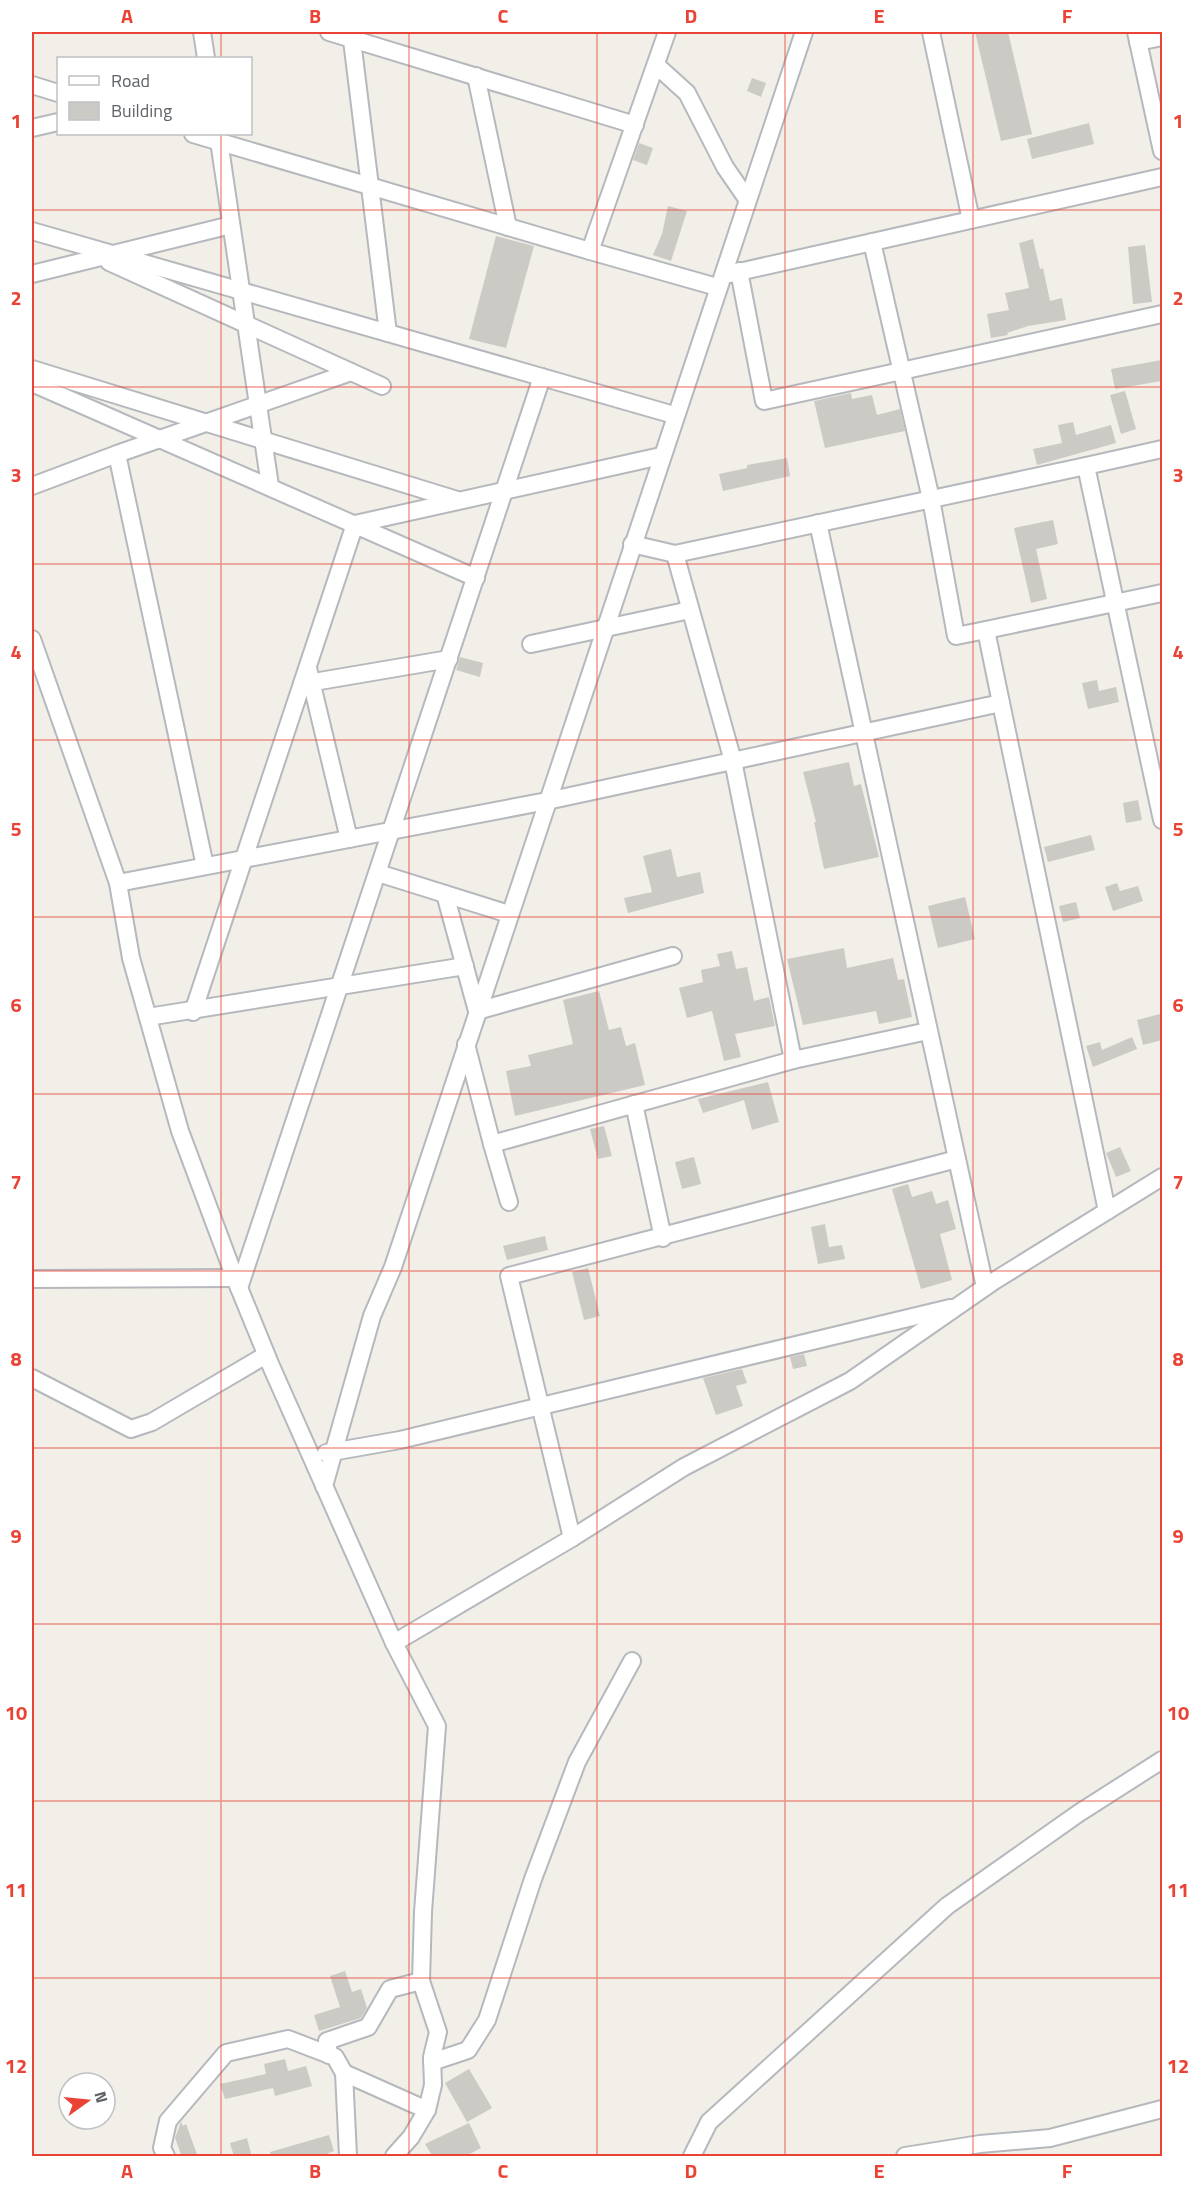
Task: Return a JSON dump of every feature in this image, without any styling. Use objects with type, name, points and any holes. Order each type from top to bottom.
[{"type":"street","points":[[202,32],[206,57]]},
{"type":"street","points":[[329,32],[352,35],[634,125]]},
{"type":"street","points":[[590,251],[668,32]]},
{"type":"street","points":[[324,1486],[372,1316],[393,1267],[674,415],[804,32]]},
{"type":"street","points":[[931,32],[971,220]]},
{"type":"street","points":[[352,35],[388,333]]},
{"type":"street","points":[[1162,37],[1137,37],[1162,151]]},
{"type":"street","points":[[656,65],[687,93],[725,167],[747,199]]},
{"type":"street","points":[[476,75],[508,227]]},
{"type":"street","points":[[32,85],[57,93]]},
{"type":"street","points":[[32,128],[57,122]]},
{"type":"street","points":[[201,135],[218,137],[370,186],[590,251],[719,281],[739,272],[1162,177]]},
{"type":"street","points":[[218,137],[270,486]]},
{"type":"street","points":[[32,274],[231,225]]},
{"type":"street","points":[[32,231],[105,256],[382,386]]},
{"type":"street","points":[[872,242],[931,500],[956,636],[1162,593]]},
{"type":"street","points":[[105,256],[241,291],[674,415]]},
{"type":"street","points":[[739,272],[764,401],[1162,314]]},
{"type":"street","points":[[32,369],[458,500]]},
{"type":"street","points":[[32,486],[117,453],[162,440],[351,372]]},
{"type":"street","points":[[237,1283],[340,987],[542,377]]},
{"type":"street","points":[[32,383],[476,578]]},
{"type":"street","points":[[632,544],[675,554],[1162,448]]},
{"type":"street","points":[[117,453],[205,866]]},
{"type":"street","points":[[355,524],[661,456]]},
{"type":"street","points":[[1086,466],[1162,820]]},
{"type":"street","points":[[818,523],[986,1287]]},
{"type":"street","points":[[193,1011],[307,678],[355,524]]},
{"type":"street","points":[[675,554],[733,761],[793,1060]]},
{"type":"street","points":[[531,644],[690,610]]},
{"type":"street","points":[[986,630],[1107,1212]]},
{"type":"street","points":[[32,639],[118,883],[131,958],[180,1131],[266,1355],[394,1643],[437,1726],[423,1912],[421,1981],[438,2032],[432,2062],[433,2085],[427,2110],[411,2137],[394,2157]]},
{"type":"street","points":[[307,678],[449,659]]},
{"type":"street","points":[[307,678],[349,839]]},
{"type":"street","points":[[118,883],[547,801],[1001,703]]},
{"type":"street","points":[[378,873],[509,914]]},
{"type":"street","points":[[445,894],[477,1011]]},
{"type":"street","points":[[477,1011],[674,956]]},
{"type":"street","points":[[148,1017],[465,966]]},
{"type":"street","points":[[492,1144],[793,1060],[928,1031]]},
{"type":"street","points":[[466,1044],[509,1202]]},
{"type":"street","points":[[634,1104],[663,1238]]},
{"type":"street","points":[[572,1538],[509,1276],[663,1238],[957,1159]]},
{"type":"street","points":[[394,1643],[572,1538],[684,1467],[850,1382],[986,1287],[1162,1177]]},
{"type":"street","points":[[32,1279],[237,1283]]},
{"type":"street","points":[[310,1456],[400,1440],[958,1306]]},
{"type":"street","points":[[32,1378],[131,1429],[152,1422],[266,1355]]},
{"type":"street","points":[[432,2062],[468,2050],[487,2020],[533,1879],[577,1762],[632,1660]]},
{"type":"street","points":[[692,2157],[710,2122],[947,1906],[1079,1813],[1162,1760]]},
{"type":"street","points":[[329,2055],[327,2041],[368,2027],[390,1989],[421,1981]]},
{"type":"street","points":[[166,2157],[162,2148],[168,2121],[226,2053],[288,2039],[334,2057],[344,2073],[348,2157]]},
{"type":"street","points":[[344,2073],[427,2110]]},
{"type":"street","points":[[905,2157],[980,2144],[1050,2138],[1162,2109]]},
{"type":"building","points":[[975,32],[1008,32],[1032,134],[1001,141]]},
{"type":"building","points":[[752,78],[766,83],[761,97],[747,91]]},
{"type":"building","points":[[1089,123],[1094,144],[1032,159],[1027,139]]},
{"type":"building","points":[[639,143],[653,148],[647,165],[633,160]]},
{"type":"building","points":[[668,206],[687,211],[671,261],[653,255],[662,234]]},
{"type":"building","points":[[496,236],[534,246],[506,348],[469,339]]},
{"type":"building","points":[[1033,239],[1040,269],[1043,268],[1050,301],[1062,298],[1066,320],[1028,326],[1007,333],[1008,335],[991,338],[987,314],[1009,310],[1005,293],[1029,288],[1019,243]]},
{"type":"building","points":[[1145,245],[1152,302],[1133,304],[1128,247]]},
{"type":"building","points":[[1162,360],[1162,381],[1115,389],[1111,369]]},
{"type":"building","points":[[1125,391],[1136,429],[1121,434],[1110,395]]},
{"type":"building","points":[[851,393],[852,399],[872,395],[877,415],[900,409],[905,431],[825,448],[814,401]]},
{"type":"building","points":[[1073,422],[1076,435],[1111,425],[1116,443],[1037,465],[1033,449],[1062,443],[1058,425]]},
{"type":"building","points":[[787,458],[790,476],[723,491],[719,474],[747,468],[747,465]]},
{"type":"building","points":[[1053,520],[1058,544],[1036,549],[1047,599],[1031,603],[1014,528]]},
{"type":"building","points":[[460,657],[483,663],[480,677],[456,670]]},
{"type":"building","points":[[1097,680],[1099,691],[1116,687],[1119,702],[1088,709],[1082,683]]},
{"type":"building","points":[[849,762],[854,786],[861,784],[879,857],[824,869],[814,822],[816,822],[803,772]]},
{"type":"building","points":[[1138,800],[1142,820],[1126,823],[1123,803]]},
{"type":"building","points":[[1091,835],[1095,850],[1048,862],[1044,847]]},
{"type":"building","points":[[671,849],[677,877],[700,872],[704,893],[628,913],[624,898],[652,892],[643,856]]},
{"type":"building","points":[[1117,883],[1120,891],[1138,886],[1143,901],[1113,911],[1105,887]]},
{"type":"building","points":[[965,897],[975,939],[938,948],[928,906]]},
{"type":"building","points":[[1076,902],[1080,918],[1063,922],[1059,906]]},
{"type":"building","points":[[844,948],[847,968],[893,958],[898,980],[904,979],[912,1017],[879,1024],[876,1011],[803,1025],[787,959]]},
{"type":"building","points":[[732,951],[736,969],[747,967],[754,1001],[769,997],[775,1026],[735,1034],[741,1057],[724,1061],[712,1011],[687,1018],[679,988],[703,982],[701,970],[720,966],[717,954]]},
{"type":"building","points":[[599,991],[609,1030],[621,1027],[626,1046],[635,1043],[645,1085],[515,1116],[506,1071],[531,1066],[528,1055],[573,1044],[563,1000]]},
{"type":"building","points":[[1160,1014],[1162,1040],[1143,1045],[1137,1020]]},
{"type":"building","points":[[1132,1037],[1137,1049],[1093,1067],[1086,1046],[1100,1042],[1102,1050]]},
{"type":"building","points":[[768,1082],[779,1122],[752,1130],[744,1100],[703,1113],[698,1099]]},
{"type":"building","points":[[604,1126],[612,1156],[598,1159],[590,1129]]},
{"type":"building","points":[[1120,1147],[1131,1171],[1116,1177],[1106,1153]]},
{"type":"building","points":[[694,1157],[701,1184],[682,1189],[675,1162]]},
{"type":"building","points":[[908,1184],[912,1197],[932,1191],[936,1204],[948,1200],[956,1229],[940,1234],[952,1280],[921,1289],[892,1189]]},
{"type":"building","points":[[825,1224],[829,1247],[842,1245],[845,1259],[818,1264],[811,1227]]},
{"type":"building","points":[[545,1236],[548,1250],[507,1260],[503,1246]]},
{"type":"building","points":[[588,1268],[600,1316],[584,1320],[572,1272]]},
{"type":"building","points":[[804,1354],[807,1366],[793,1369],[790,1357]]},
{"type":"building","points":[[742,1369],[747,1383],[736,1386],[743,1406],[716,1415],[703,1378]]},
{"type":"building","points":[[345,1971],[352,1992],[361,1989],[367,2008],[361,2018],[319,2031],[314,2015],[340,2007],[330,1976]]},
{"type":"building","points":[[285,2059],[288,2071],[306,2066],[312,2086],[275,2096],[273,2088],[225,2099],[220,2084],[266,2074],[264,2064]]},
{"type":"building","points":[[469,2069],[492,2108],[467,2122],[445,2083]]},
{"type":"building","points":[[181,2122],[183,2126],[186,2124],[198,2157],[182,2157],[175,2138]]},
{"type":"building","points":[[469,2123],[481,2148],[464,2157],[433,2157],[425,2144]]},
{"type":"building","points":[[329,2135],[334,2151],[319,2157],[271,2157],[270,2152]]},
{"type":"building","points":[[247,2138],[252,2157],[234,2157],[230,2143]]}]
